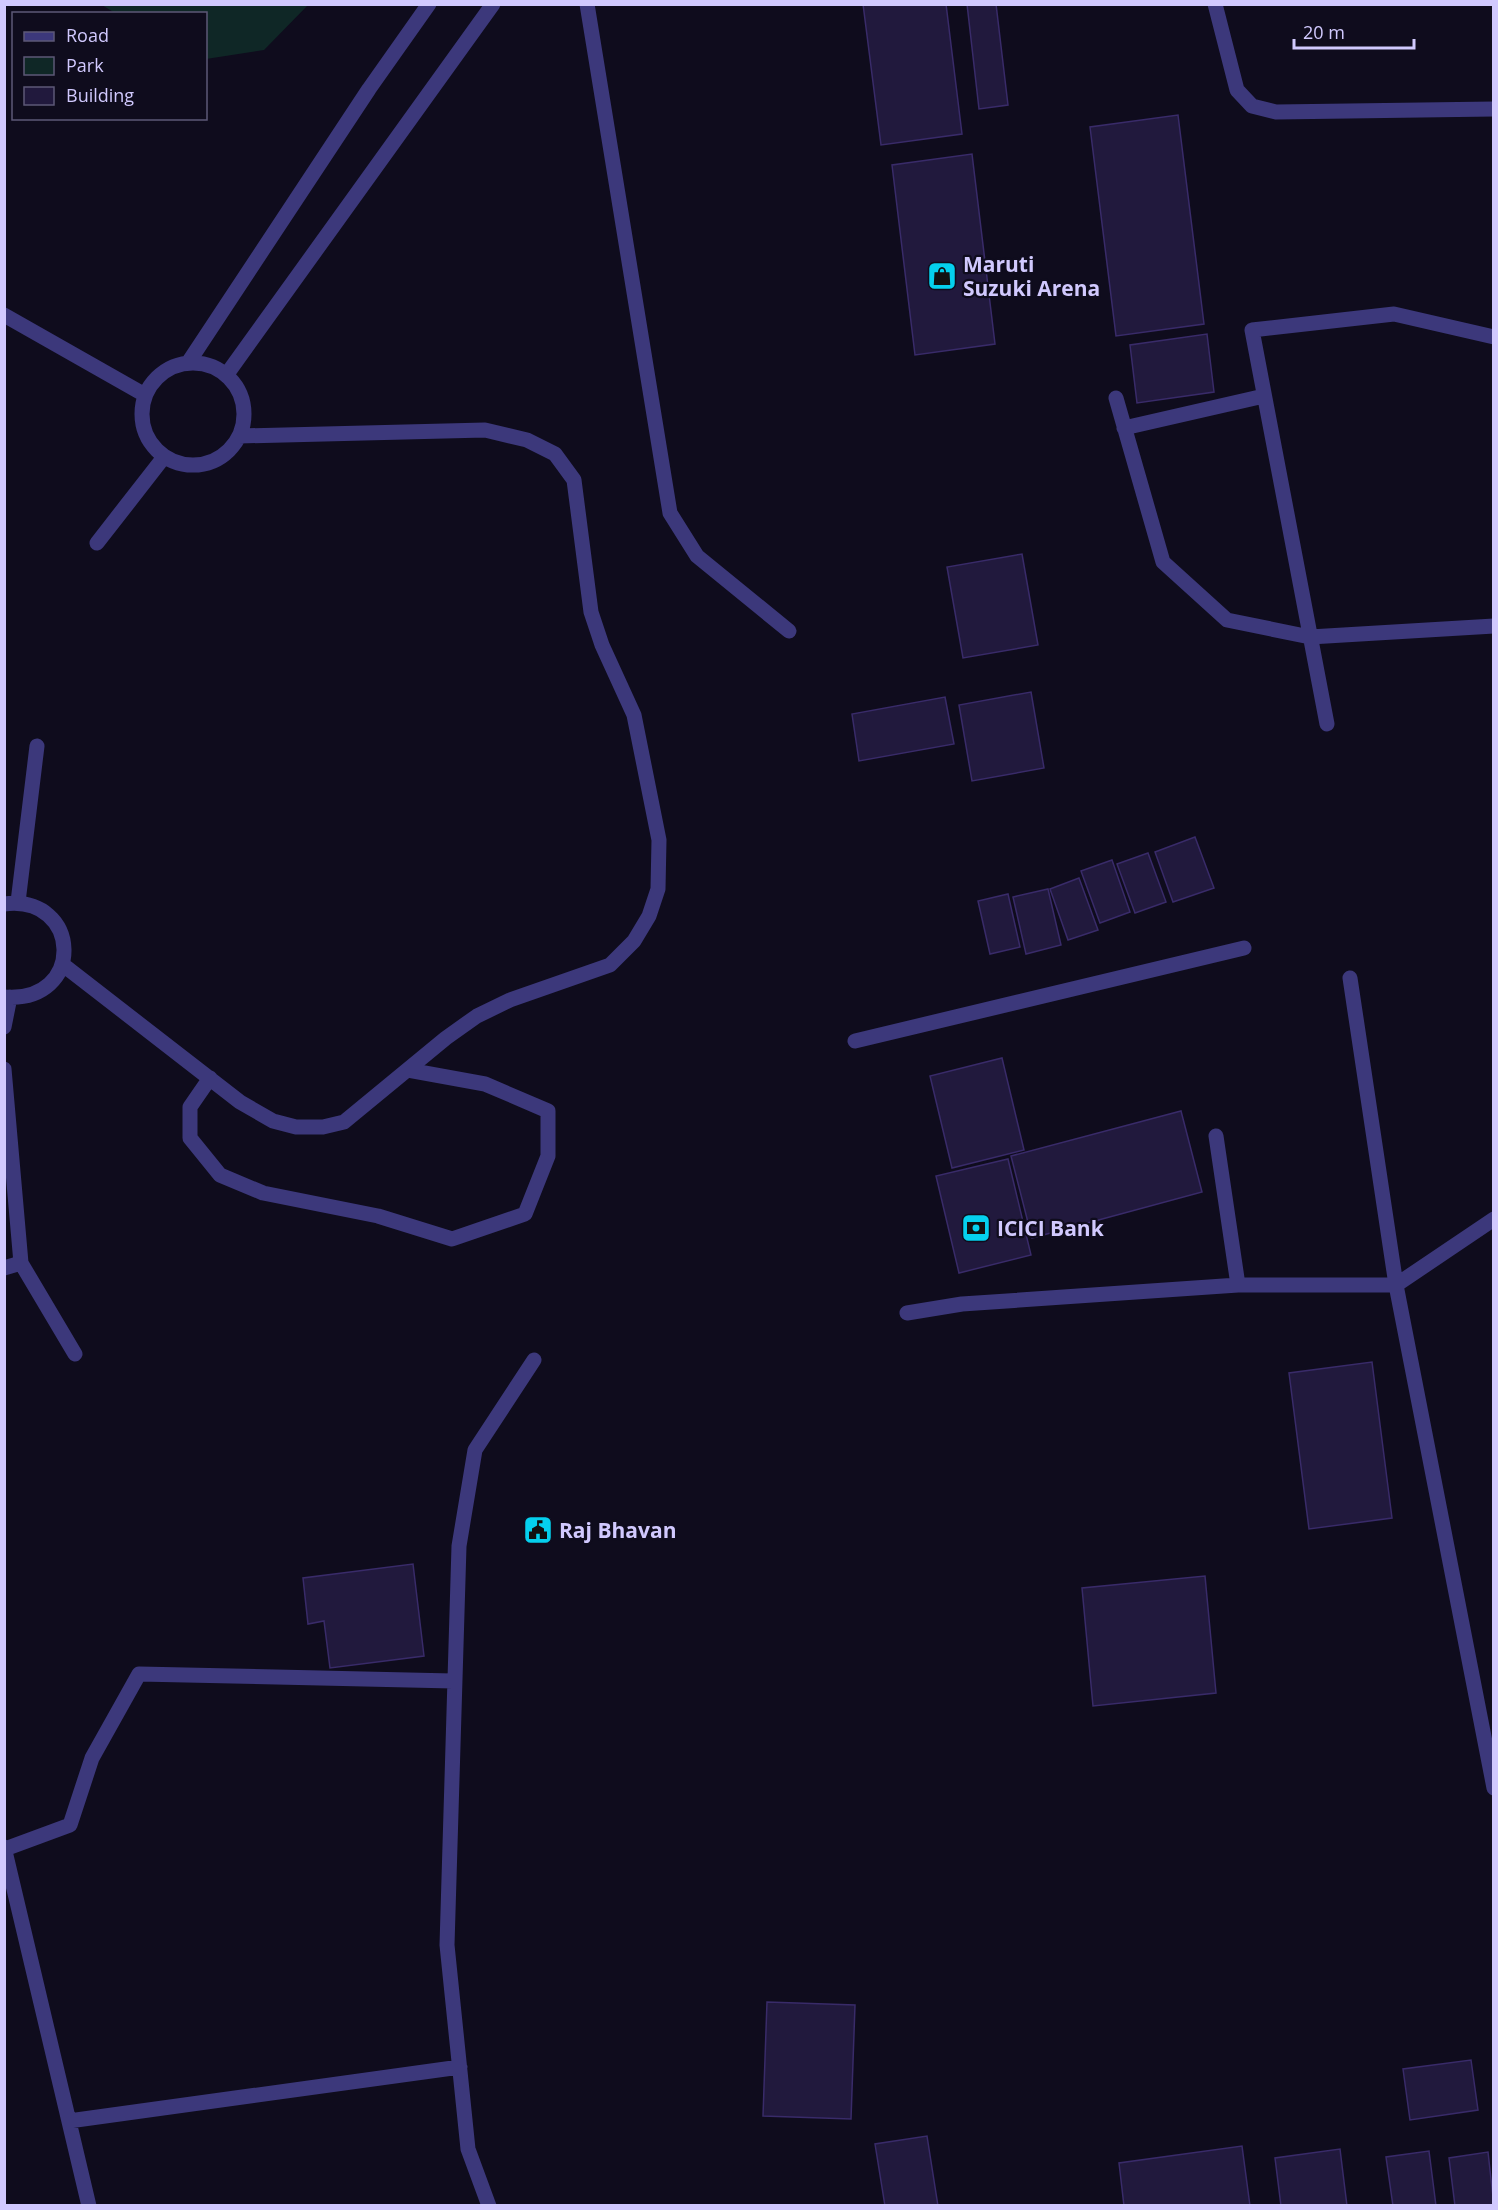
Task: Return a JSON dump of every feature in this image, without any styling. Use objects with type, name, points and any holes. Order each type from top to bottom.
[{"type":"street","points":[[188,363],[369,89],[429,4]]},
{"type":"street","points":[[227,374],[493,4]]},
{"type":"street","points":[[587,4],[670,513],[697,556],[789,632]]},
{"type":"street","points":[[1215,4],[1237,90],[1252,106],[1276,112],[1494,109]]},
{"type":"street","points":[[1327,724],[1252,330],[1394,314],[1494,337]]},
{"type":"street","points":[[4,315],[145,395]]},
{"type":"street","points":[[188,363],[213,366],[227,374],[237,386],[243,402],[244,420],[239,436],[229,451],[215,461],[198,466],[180,464],[164,457],[152,445],[144,429],[142,411],[145,395],[153,381],[166,370],[188,363]]},
{"type":"street","points":[[1124,428],[1264,396]]},
{"type":"street","points":[[1116,398],[1163,562],[1227,620],[1310,637],[1494,626]]},
{"type":"street","points":[[62,964],[240,1102],[273,1121],[296,1127],[323,1127],[344,1122],[477,1016],[510,1000],[610,965],[634,941],[649,916],[658,889],[658,840],[634,715],[602,645],[591,612],[574,480],[555,454],[527,440],[485,430],[239,436]]},
{"type":"street","points":[[97,543],[164,457]]},
{"type":"street","points":[[4,1027],[7,997],[34,995],[42,991],[59,974],[62,964],[64,941],[58,926],[47,913],[33,905],[11,903],[37,746]]},
{"type":"street","points":[[855,1041],[1244,948]]},
{"type":"street","points":[[1350,978],[1396,1285],[1494,1788]]},
{"type":"street","points":[[4,1069],[21,1263],[75,1354]]},
{"type":"street","points":[[210,1078],[189,1107],[190,1138],[220,1175],[263,1193],[378,1216],[452,1239],[525,1214],[548,1156],[548,1111],[485,1084],[408,1070]]},
{"type":"street","points":[[1216,1136],[1238,1285]]},
{"type":"street","points":[[907,1313],[962,1304],[1238,1285],[1396,1285],[1494,1219]]},
{"type":"street","points":[[4,1268],[21,1263]]},
{"type":"street","points":[[489,2205],[468,2149],[447,1945],[453,1681],[459,1546],[475,1450],[534,1360]]},
{"type":"street","points":[[89,2205],[5,1848],[70,1825],[92,1758],[139,1674],[453,1681]]},
{"type":"street","points":[[69,2121],[460,2067]]},
{"type":"green space","points":[[102,5],[308,5],[264,50],[207,59],[207,12],[113,12]]},
{"type":"building","points":[[863,4],[946,4],[962,134],[881,145]]},
{"type":"building","points":[[967,4],[996,4],[1008,105],[979,109]]},
{"type":"building","points":[[1178,115],[1204,324],[1116,336],[1090,127]]},
{"type":"building","points":[[972,154],[995,344],[915,355],[892,165]]},
{"type":"building","points":[[1207,334],[1214,392],[1137,403],[1130,345]]},
{"type":"building","points":[[1022,554],[1038,645],[963,658],[947,567]]},
{"type":"building","points":[[1031,692],[1044,768],[972,781],[959,705]]},
{"type":"building","points":[[945,697],[954,744],[859,761],[852,714]]},
{"type":"building","points":[[1195,837],[1214,888],[1173,902],[1155,852]]},
{"type":"building","points":[[1148,853],[1166,902],[1135,913],[1117,864]]},
{"type":"building","points":[[1112,860],[1130,912],[1100,923],[1081,871]]},
{"type":"building","points":[[1079,878],[1098,930],[1068,940],[1050,889]]},
{"type":"building","points":[[1048,889],[1061,945],[1026,954],[1013,897]]},
{"type":"building","points":[[1008,894],[1020,947],[990,954],[978,901]]},
{"type":"building","points":[[1002,1058],[1024,1150],[952,1168],[930,1076]]},
{"type":"building","points":[[1181,1111],[1202,1192],[1032,1238],[1011,1156]]},
{"type":"building","points":[[1008,1159],[1031,1255],[959,1273],[936,1176]]},
{"type":"building","points":[[1372,1362],[1392,1518],[1309,1529],[1289,1373]]},
{"type":"building","points":[[413,1564],[424,1656],[330,1668],[324,1621],[308,1624],[303,1578]]},
{"type":"building","points":[[1205,1576],[1216,1693],[1093,1706],[1082,1588]]},
{"type":"building","points":[[767,2002],[855,2005],[851,2119],[763,2116]]},
{"type":"building","points":[[1471,2060],[1478,2110],[1410,2120],[1403,2069]]},
{"type":"building","points":[[927,2136],[938,2206],[885,2206],[875,2144]]},
{"type":"building","points":[[1242,2146],[1250,2206],[1124,2206],[1119,2163]]},
{"type":"building","points":[[1340,2149],[1347,2206],[1281,2206],[1275,2158]]},
{"type":"building","points":[[1429,2151],[1436,2206],[1393,2206],[1386,2157]]},
{"type":"building","points":[[1488,2152],[1494,2206],[1455,2206],[1449,2158]]},
{"type":"place","name":"Maruti Suzuki Arena","points":[[942,276]]},
{"type":"place","name":"ICICI Bank","points":[[976,1228]]},
{"type":"place","name":"Raj Bhavan","points":[[538,1530]]}]
